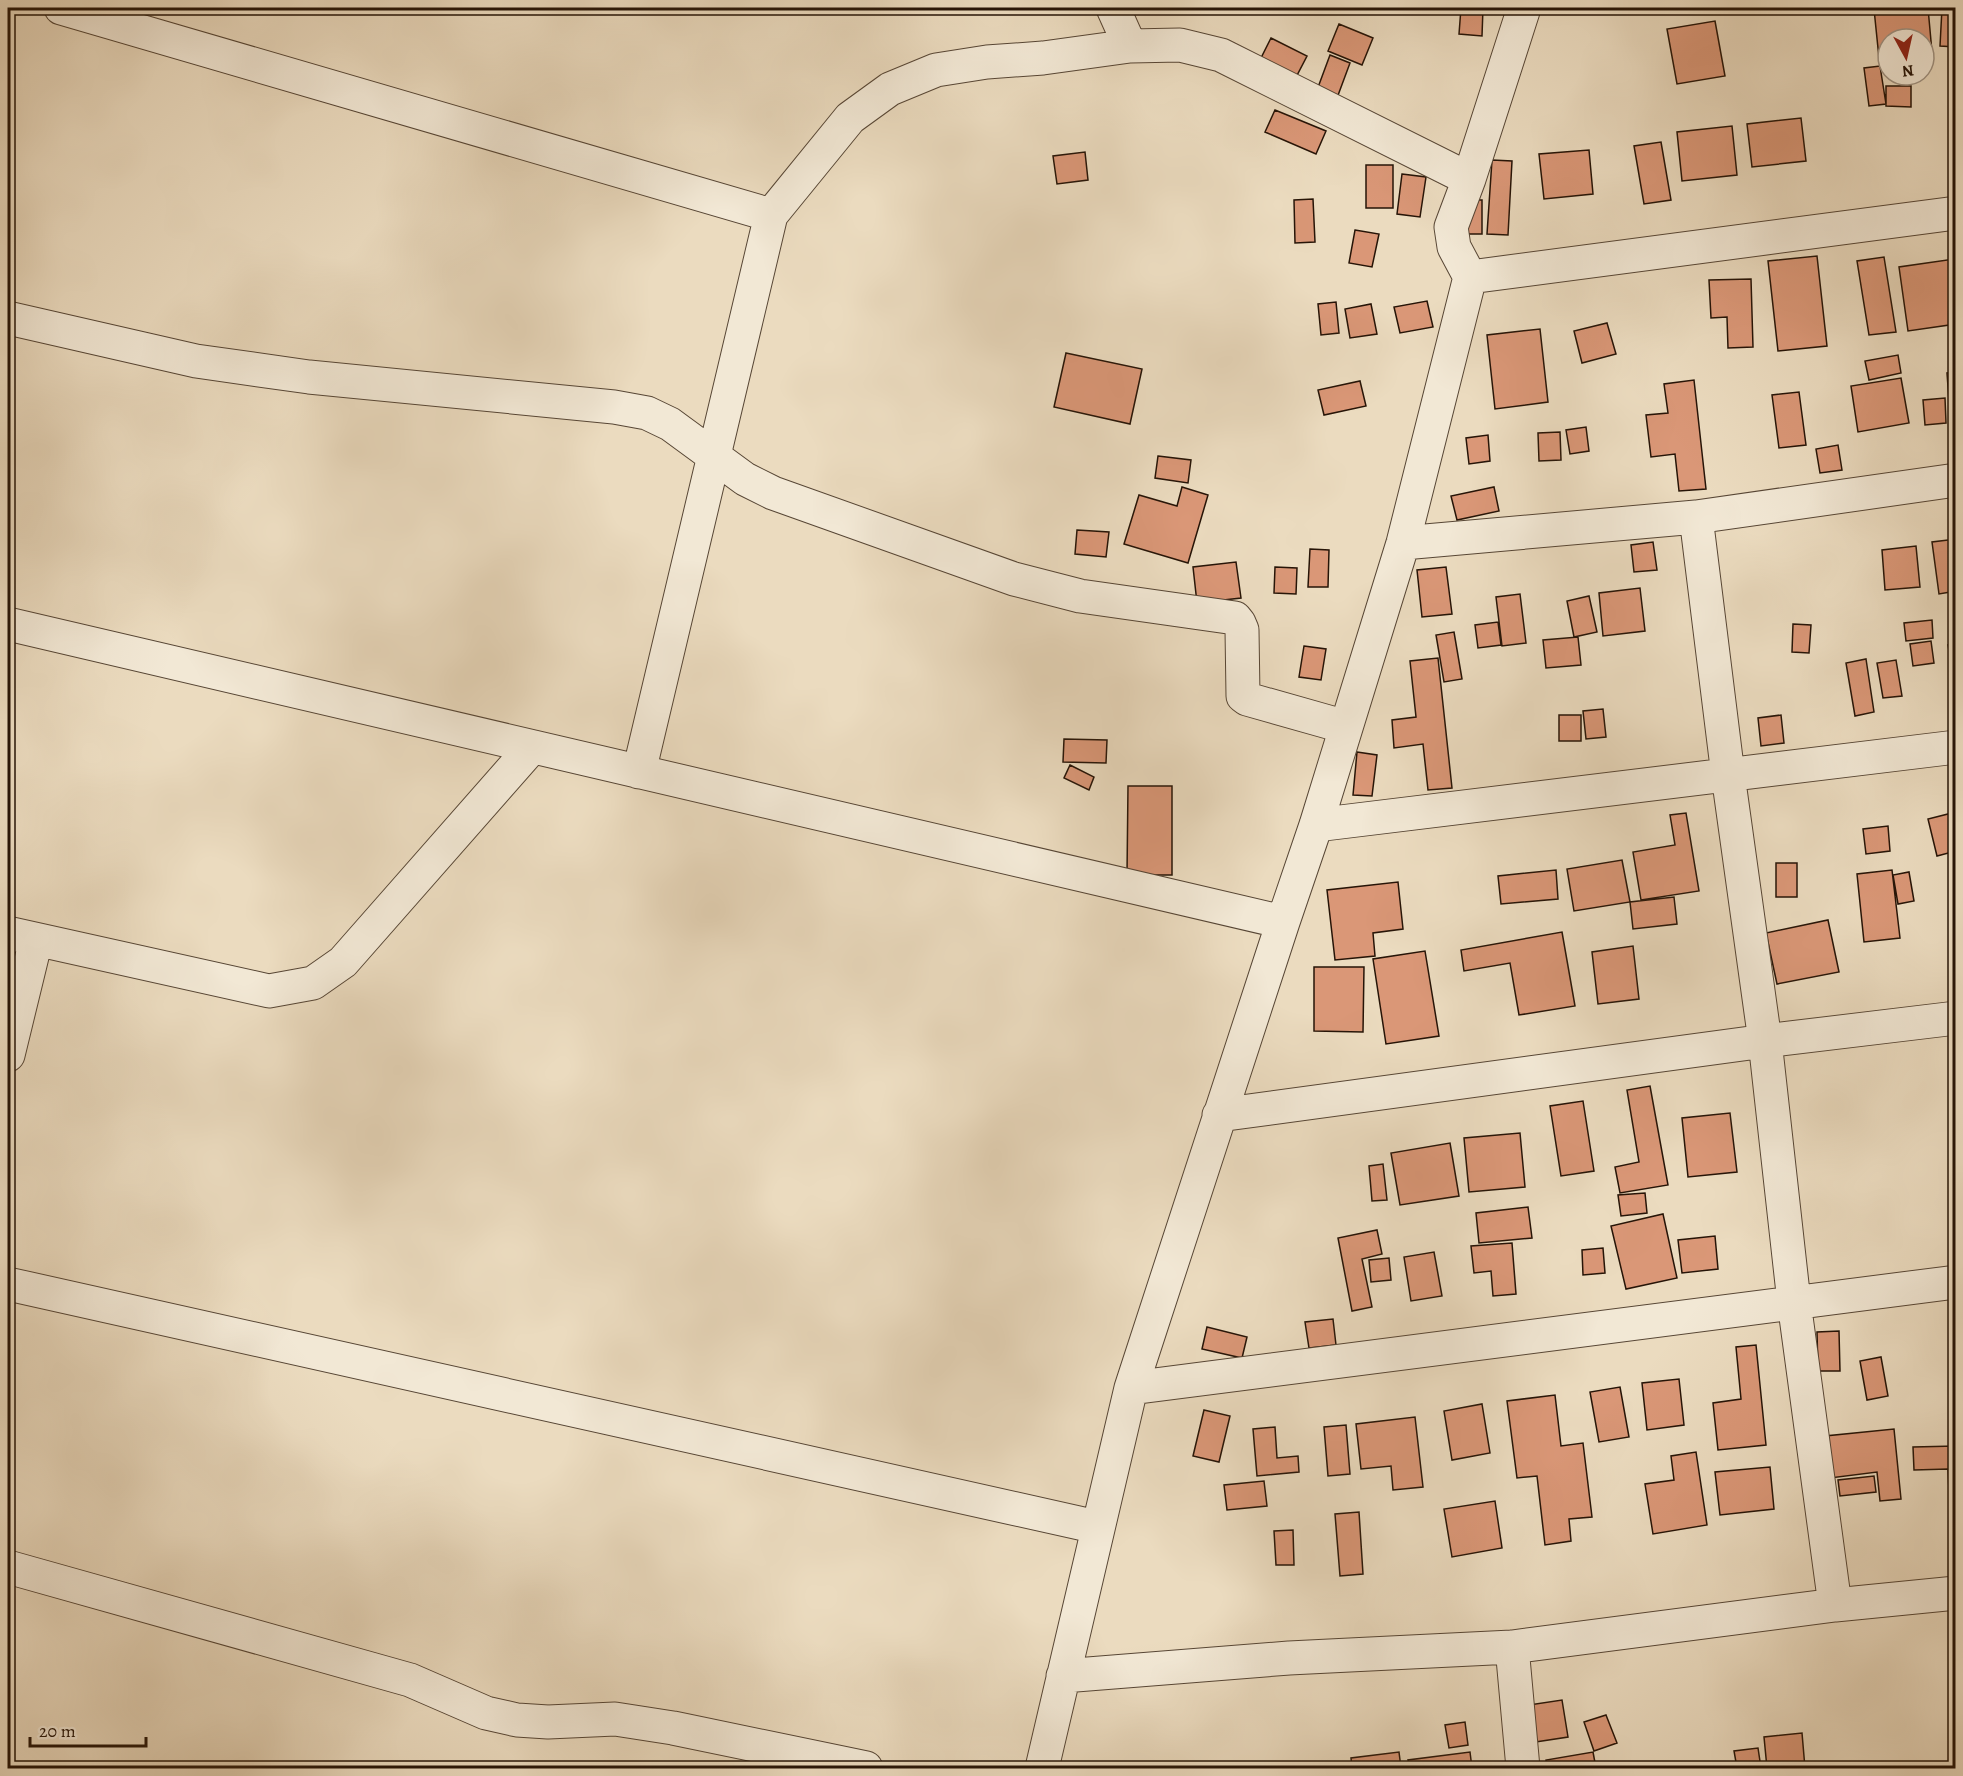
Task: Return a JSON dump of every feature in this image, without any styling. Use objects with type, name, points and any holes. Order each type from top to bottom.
[{"type":"street","points":[[61,8],[771,215]]},
{"type":"street","points":[[1113,8],[1130,46]]},
{"type":"street","points":[[1042,1768],[1131,1388],[1316,825],[1403,543],[1470,278],[1454,247],[1451,227],[1469,179],[1524,8]]},
{"type":"street","points":[[639,772],[771,215],[850,118],[890,89],[936,70],[987,62],[1043,58],[1130,46],[1180,45],[1221,55],[1469,179]]},
{"type":"street","points":[[1470,278],[1956,213]]},
{"type":"street","points":[[8,318],[196,360],[309,377],[614,407],[647,413],[670,424],[745,478],[773,493],[1014,579],[1080,596],[1235,618],[1242,630],[1243,696],[1346,727]]},
{"type":"street","points":[[1403,543],[1696,517],[1956,480]]},
{"type":"street","points":[[1696,517],[1728,775],[1765,1041],[1794,1302],[1834,1605]]},
{"type":"street","points":[[8,624],[1283,922]]},
{"type":"street","points":[[8,1055],[22,937],[269,991],[313,983],[343,962],[532,747]]},
{"type":"street","points":[[1316,825],[1956,747]]},
{"type":"street","points":[[1219,1115],[1765,1041],[1956,1018]]},
{"type":"street","points":[[1131,1388],[1956,1282]]},
{"type":"street","points":[[8,1284],[1097,1527]]},
{"type":"street","points":[[8,1567],[410,1680],[486,1713],[517,1720],[548,1722],[615,1719],[662,1726],[866,1768]]},
{"type":"street","points":[[1063,1676],[1289,1658],[1512,1647],[1834,1605],[1956,1593]]},
{"type":"street","points":[[1512,1647],[1523,1768]]},
{"type":"building","points":[[1461,8],[1483,8],[1482,36],[1459,34]]},
{"type":"building","points":[[1928,8],[1930,27],[1876,29],[1874,9]]},
{"type":"building","points":[[1942,8],[1956,8],[1956,47],[1940,46]]},
{"type":"building","points":[[1715,21],[1725,76],[1677,84],[1667,29]]},
{"type":"building","points":[[1339,24],[1373,38],[1362,65],[1328,51]]},
{"type":"building","points":[[1271,38],[1307,56],[1293,83],[1258,64]]},
{"type":"building","points":[[1330,55],[1350,63],[1337,98],[1317,90]]},
{"type":"building","points":[[1876,66],[1876,87],[1883,87],[1886,104],[1869,106],[1864,68]]},
{"type":"building","points":[[1886,87],[1911,87],[1911,107],[1886,106]]},
{"type":"building","points":[[1275,110],[1326,131],[1316,154],[1265,132]]},
{"type":"building","points":[[1801,118],[1806,161],[1752,167],[1747,124]]},
{"type":"building","points":[[1732,126],[1737,175],[1682,181],[1677,132]]},
{"type":"building","points":[[1661,142],[1671,200],[1644,204],[1634,146]]},
{"type":"building","points":[[1589,150],[1593,194],[1544,199],[1539,154]]},
{"type":"building","points":[[1085,152],[1088,180],[1057,184],[1053,156]]},
{"type":"building","points":[[1492,160],[1512,161],[1508,235],[1487,234]]},
{"type":"building","points":[[1366,165],[1393,165],[1393,208],[1366,208]]},
{"type":"building","points":[[1402,174],[1426,177],[1420,217],[1397,214]]},
{"type":"building","points":[[1313,199],[1315,242],[1295,243],[1294,200]]},
{"type":"building","points":[[1462,200],[1482,200],[1482,234],[1462,234]]},
{"type":"building","points":[[1355,230],[1379,234],[1372,267],[1349,263]]},
{"type":"building","points":[[1817,256],[1827,346],[1778,351],[1768,261]]},
{"type":"building","points":[[1884,257],[1896,332],[1869,335],[1857,261]]},
{"type":"building","points":[[1954,259],[1956,324],[1908,331],[1899,267]]},
{"type":"building","points":[[1751,279],[1753,347],[1728,348],[1727,317],[1711,318],[1709,280]]},
{"type":"building","points":[[1427,301],[1433,327],[1400,333],[1394,307]]},
{"type":"building","points":[[1336,302],[1339,333],[1321,335],[1318,304]]},
{"type":"building","points":[[1371,304],[1377,334],[1350,338],[1345,309]]},
{"type":"building","points":[[1607,323],[1616,354],[1582,363],[1574,331]]},
{"type":"building","points":[[1540,329],[1548,402],[1495,409],[1487,335]]},
{"type":"building","points":[[1066,353],[1142,369],[1130,424],[1054,407]]},
{"type":"building","points":[[1898,355],[1901,373],[1869,380],[1865,361]]},
{"type":"building","points":[[1956,372],[1956,400],[1949,401],[1947,373]]},
{"type":"building","points":[[1901,378],[1909,423],[1858,432],[1851,386]]},
{"type":"building","points":[[1694,380],[1706,489],[1679,491],[1675,454],[1651,457],[1646,415],[1668,413],[1664,384]]},
{"type":"building","points":[[1360,381],[1366,406],[1324,415],[1318,390]]},
{"type":"building","points":[[1799,392],[1806,445],[1779,448],[1772,395]]},
{"type":"building","points":[[1945,398],[1946,423],[1925,425],[1923,400]]},
{"type":"building","points":[[1586,427],[1589,451],[1570,454],[1566,430]]},
{"type":"building","points":[[1560,432],[1561,460],[1539,461],[1538,433]]},
{"type":"building","points":[[1488,435],[1490,461],[1469,464],[1466,438]]},
{"type":"building","points":[[1838,445],[1842,470],[1820,473],[1816,449]]},
{"type":"building","points":[[1158,456],[1191,460],[1188,483],[1155,478]]},
{"type":"building","points":[[1182,487],[1208,495],[1188,563],[1124,544],[1139,495],[1177,506]]},
{"type":"building","points":[[1494,487],[1499,511],[1457,520],[1451,496]]},
{"type":"building","points":[[1077,530],[1109,532],[1106,557],[1075,554]]},
{"type":"building","points":[[1956,539],[1956,591],[1939,594],[1932,542]]},
{"type":"building","points":[[1653,542],[1657,570],[1634,572],[1631,545]]},
{"type":"building","points":[[1916,546],[1920,587],[1885,590],[1882,550]]},
{"type":"building","points":[[1310,549],[1329,550],[1328,587],[1308,587]]},
{"type":"building","points":[[1236,562],[1241,598],[1197,603],[1193,567]]},
{"type":"building","points":[[1275,567],[1297,568],[1296,594],[1274,593]]},
{"type":"building","points":[[1446,567],[1452,614],[1422,617],[1417,570]]},
{"type":"building","points":[[1640,588],[1645,631],[1603,636],[1599,593]]},
{"type":"building","points":[[1520,594],[1526,643],[1502,646],[1496,597]]},
{"type":"building","points":[[1589,596],[1597,632],[1574,637],[1567,601]]},
{"type":"building","points":[[1932,620],[1933,638],[1906,641],[1904,623]]},
{"type":"building","points":[[1498,622],[1501,645],[1478,648],[1475,625]]},
{"type":"building","points":[[1793,624],[1811,625],[1809,653],[1792,652]]},
{"type":"building","points":[[1454,632],[1462,679],[1444,682],[1436,635]]},
{"type":"building","points":[[1578,637],[1581,665],[1546,668],[1543,640]]},
{"type":"building","points":[[1931,641],[1934,663],[1913,666],[1910,644]]},
{"type":"building","points":[[1956,644],[1956,689],[1948,645]]},
{"type":"building","points":[[1304,646],[1326,649],[1321,680],[1299,677]]},
{"type":"building","points":[[1438,658],[1452,788],[1428,790],[1423,744],[1394,748],[1392,720],[1416,717],[1410,661]]},
{"type":"building","points":[[1866,659],[1874,712],[1855,716],[1846,663]]},
{"type":"building","points":[[1896,660],[1902,696],[1883,698],[1877,663]]},
{"type":"building","points":[[1603,709],[1606,737],[1586,739],[1583,711]]},
{"type":"building","points":[[1559,715],[1581,715],[1581,741],[1559,741]]},
{"type":"building","points":[[1781,715],[1784,743],[1761,746],[1758,718]]},
{"type":"building","points":[[1064,739],[1107,740],[1106,763],[1063,762]]},
{"type":"building","points":[[1357,752],[1377,755],[1372,796],[1353,795]]},
{"type":"building","points":[[1070,765],[1094,777],[1089,790],[1064,778]]},
{"type":"building","points":[[1128,786],[1172,786],[1172,875],[1127,875]]},
{"type":"building","points":[[1686,813],[1699,891],[1641,900],[1633,852],[1675,845],[1670,815]]},
{"type":"building","points":[[1952,813],[1956,824],[1956,851],[1937,856],[1928,819]]},
{"type":"building","points":[[1888,826],[1890,851],[1866,854],[1863,829]]},
{"type":"building","points":[[1622,860],[1630,902],[1574,911],[1567,869]]},
{"type":"building","points":[[1776,863],[1797,863],[1797,897],[1776,897]]},
{"type":"building","points":[[1556,870],[1558,899],[1501,904],[1498,876]]},
{"type":"building","points":[[1892,870],[1900,938],[1864,942],[1857,874]]},
{"type":"building","points":[[1909,872],[1914,901],[1898,904],[1893,875]]},
{"type":"building","points":[[1398,882],[1403,929],[1373,933],[1375,956],[1335,960],[1327,890]]},
{"type":"building","points":[[1674,897],[1677,924],[1633,929],[1630,902]]},
{"type":"building","points":[[1828,920],[1839,972],[1777,984],[1766,933]]},
{"type":"building","points":[[1562,932],[1575,1006],[1519,1015],[1510,963],[1464,971],[1461,950]]},
{"type":"building","points":[[1633,946],[1639,999],[1598,1004],[1592,952]]},
{"type":"building","points":[[1425,951],[1439,1036],[1386,1044],[1373,959]]},
{"type":"building","points":[[1314,967],[1364,967],[1363,1032],[1314,1031]]},
{"type":"building","points":[[1650,1086],[1668,1185],[1620,1193],[1615,1167],[1639,1162],[1627,1090]]},
{"type":"building","points":[[1583,1101],[1594,1171],[1561,1176],[1550,1106]]},
{"type":"building","points":[[1730,1113],[1737,1172],[1688,1177],[1682,1118]]},
{"type":"building","points":[[1520,1133],[1525,1187],[1469,1192],[1464,1138]]},
{"type":"building","points":[[1450,1143],[1459,1196],[1400,1205],[1391,1153]]},
{"type":"building","points":[[1383,1164],[1387,1200],[1372,1201],[1369,1166]]},
{"type":"building","points":[[1645,1193],[1647,1213],[1621,1216],[1618,1195]]},
{"type":"building","points":[[1528,1207],[1532,1238],[1479,1243],[1476,1213]]},
{"type":"building","points":[[1663,1214],[1677,1278],[1626,1289],[1611,1226]]},
{"type":"building","points":[[1377,1230],[1382,1254],[1362,1259],[1372,1307],[1352,1311],[1338,1238]]},
{"type":"building","points":[[1715,1236],[1718,1269],[1682,1273],[1678,1240]]},
{"type":"building","points":[[1512,1243],[1516,1294],[1493,1296],[1491,1271],[1474,1273],[1471,1246]]},
{"type":"building","points":[[1603,1248],[1605,1273],[1583,1275],[1582,1250]]},
{"type":"building","points":[[1434,1252],[1442,1296],[1411,1301],[1404,1257]]},
{"type":"building","points":[[1389,1258],[1391,1280],[1371,1282],[1369,1260]]},
{"type":"building","points":[[1333,1319],[1336,1345],[1309,1348],[1305,1322]]},
{"type":"building","points":[[1207,1327],[1247,1337],[1242,1358],[1202,1349]]},
{"type":"building","points":[[1839,1331],[1840,1371],[1818,1371],[1817,1332]]},
{"type":"building","points":[[1756,1345],[1766,1445],[1718,1450],[1713,1403],[1741,1399],[1736,1347]]},
{"type":"building","points":[[1881,1357],[1888,1396],[1867,1400],[1860,1361]]},
{"type":"building","points":[[1679,1379],[1684,1425],[1647,1430],[1642,1383]]},
{"type":"building","points":[[1620,1387],[1629,1437],[1599,1442],[1590,1392]]},
{"type":"building","points":[[1555,1395],[1561,1446],[1583,1443],[1592,1517],[1569,1519],[1571,1541],[1545,1545],[1537,1476],[1517,1478],[1507,1401]]},
{"type":"building","points":[[1482,1404],[1490,1453],[1452,1460],[1444,1411]]},
{"type":"building","points":[[1204,1410],[1230,1416],[1219,1462],[1193,1456]]},
{"type":"building","points":[[1415,1417],[1423,1487],[1393,1490],[1391,1466],[1361,1469],[1356,1424]]},
{"type":"building","points":[[1346,1425],[1350,1474],[1328,1476],[1324,1427]]},
{"type":"building","points":[[1275,1427],[1277,1458],[1298,1456],[1299,1472],[1257,1476],[1253,1429]]},
{"type":"building","points":[[1894,1429],[1901,1499],[1880,1501],[1877,1472],[1830,1478],[1825,1436]]},
{"type":"building","points":[[1956,1446],[1956,1490],[1949,1491],[1948,1469],[1914,1470],[1913,1447]]},
{"type":"building","points":[[1696,1452],[1707,1525],[1653,1534],[1645,1484],[1674,1480],[1671,1456]]},
{"type":"building","points":[[1770,1467],[1774,1509],[1720,1515],[1715,1472]]},
{"type":"building","points":[[1874,1476],[1876,1492],[1840,1496],[1838,1480]]},
{"type":"building","points":[[1264,1481],[1267,1506],[1227,1510],[1224,1485]]},
{"type":"building","points":[[1495,1501],[1502,1548],[1452,1557],[1444,1509]]},
{"type":"building","points":[[1359,1512],[1363,1574],[1340,1576],[1335,1514]]},
{"type":"building","points":[[1293,1530],[1294,1565],[1276,1565],[1274,1531]]},
{"type":"building","points":[[1562,1700],[1568,1737],[1522,1744],[1516,1707]]},
{"type":"building","points":[[1606,1715],[1617,1743],[1594,1751],[1584,1722]]},
{"type":"building","points":[[1465,1722],[1468,1745],[1449,1748],[1445,1725]]},
{"type":"building","points":[[1802,1733],[1805,1768],[1767,1768],[1764,1737]]},
{"type":"building","points":[[1758,1748],[1761,1768],[1737,1768],[1734,1751]]},
{"type":"building","points":[[1399,1752],[1401,1768],[1352,1768],[1351,1758]]},
{"type":"building","points":[[1470,1752],[1472,1768],[1410,1768],[1408,1760]]},
{"type":"building","points":[[1593,1752],[1596,1768],[1547,1768],[1546,1760]]}]
